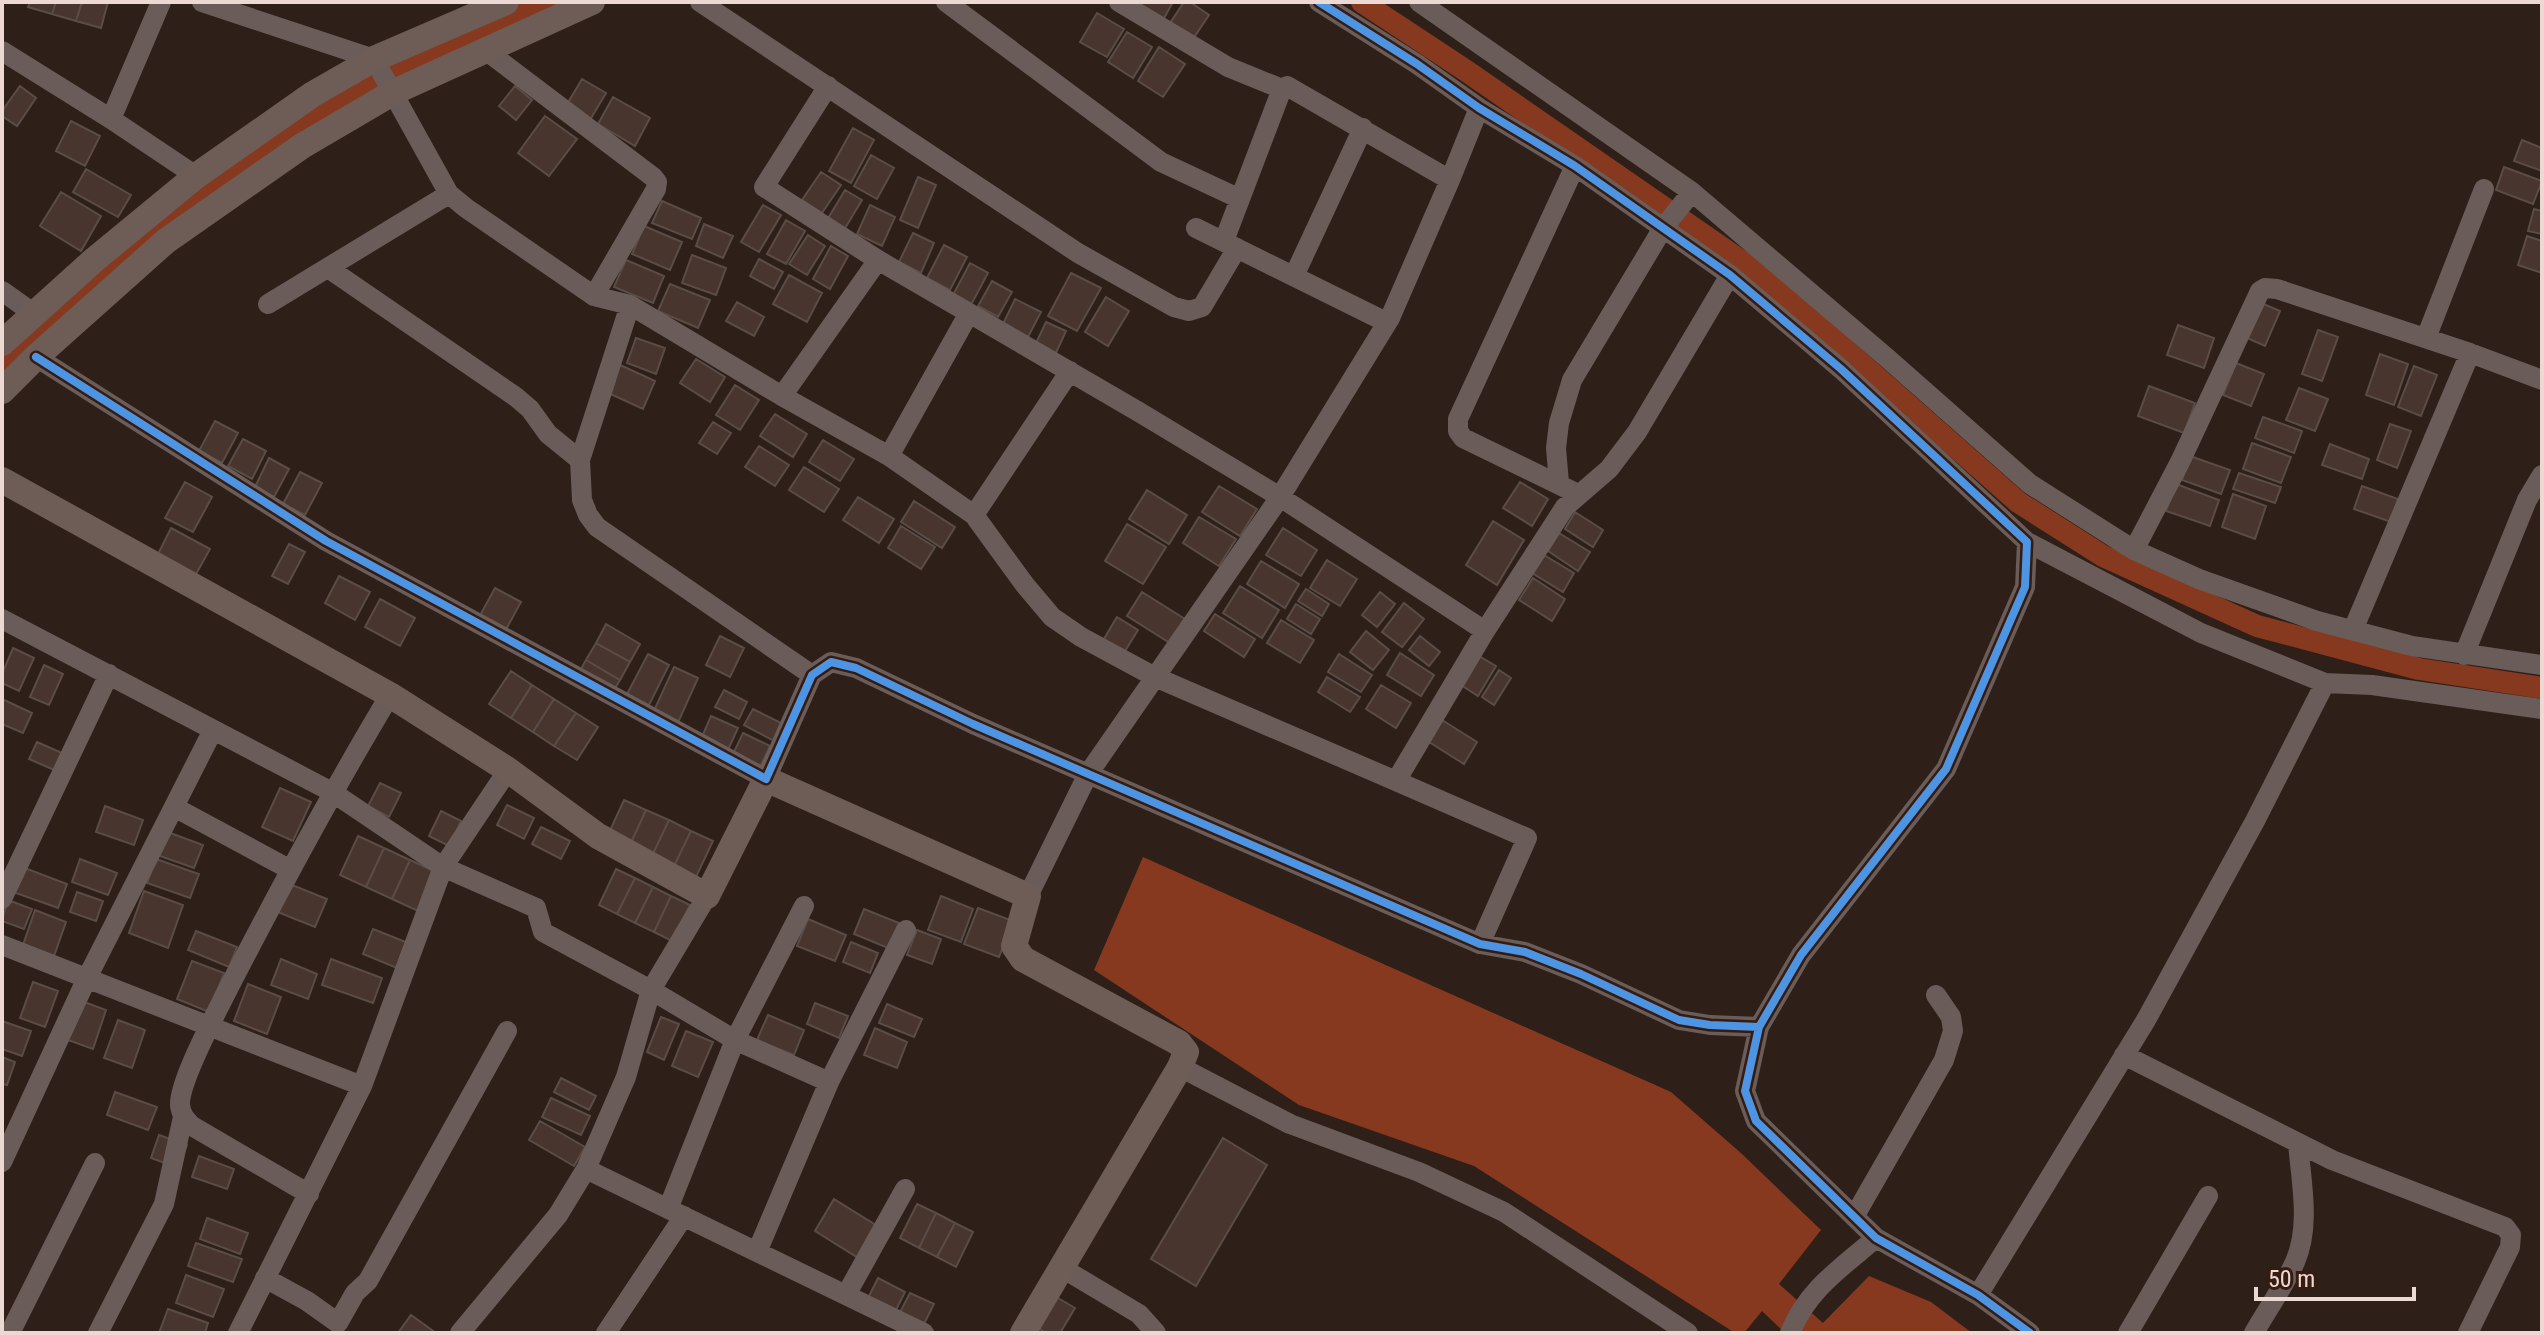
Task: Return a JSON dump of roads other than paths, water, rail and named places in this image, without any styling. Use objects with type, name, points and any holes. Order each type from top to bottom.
[{"type":"main road","points":[[2,391],[166,241],[302,146],[461,13],[506,2]]},
{"type":"main road","points":[[2,343],[94,260],[196,176],[313,94],[484,49],[592,2]]},
{"type":"main road","points":[[2,480],[390,695],[508,770],[598,836],[707,896],[766,779],[1028,896],[1014,946],[1023,959],[1179,1043],[1186,1052],[1023,1333]]},
{"type":"street","points":[[111,119],[161,2]]},
{"type":"street","points":[[202,2],[384,76],[449,194],[594,296],[630,305],[889,456],[974,515],[1052,617],[1081,637],[1155,677],[1527,838],[1480,944]]},
{"type":"street","points":[[700,2],[1078,253],[1174,307],[1189,311],[1202,307],[1230,244],[1238,198],[1282,89],[1289,86],[1450,180]]},
{"type":"street","points":[[946,2],[1161,162],[1238,198]]},
{"type":"street","points":[[1119,2],[1228,67],[1282,89]]},
{"type":"street","points":[[1319,2],[1417,64],[1479,108],[1575,166],[1730,275],[1841,369],[2027,542],[2201,633],[2325,683],[2372,685],[2542,709]]},
{"type":"street","points":[[1419,2],[1689,196],[1874,347],[2030,484],[2134,550],[2199,579],[2317,621],[2412,646],[2542,665]]},
{"type":"street","points":[[484,49],[657,182],[656,189],[594,296]]},
{"type":"street","points":[[2,51],[196,176]]},
{"type":"street","points":[[828,86],[764,187],[878,260],[1280,497],[1485,631]]},
{"type":"street","points":[[1028,896],[1088,774],[1280,497],[1390,318],[1479,108]]},
{"type":"street","points":[[1294,276],[1363,128]]},
{"type":"street","points":[[1575,166],[1458,419],[1458,431],[1463,438],[1578,494]]},
{"type":"street","points":[[2426,338],[2484,189]]},
{"type":"street","points":[[268,304],[449,194]]},
{"type":"street","points":[[1559,483],[1556,448],[1559,423],[1572,380],[1664,227],[1689,196]]},
{"type":"street","points":[[1196,228],[1379,321],[1390,318]]},
{"type":"street","points":[[782,396],[878,260]]},
{"type":"street","points":[[328,268],[516,397],[530,409],[548,434],[580,460]]},
{"type":"street","points":[[1396,781],[1485,631],[1565,507],[1609,469],[1637,432],[1730,275]]},
{"type":"street","points":[[2134,550],[2180,462],[2260,291],[2265,288],[2277,289],[2426,338],[2542,380]]},
{"type":"street","points":[[2,291],[33,313]]},
{"type":"street","points":[[630,305],[580,460],[582,500],[588,515],[597,527],[812,675]]},
{"type":"street","points":[[889,456],[969,313]]},
{"type":"street","points":[[2353,630],[2470,353]]},
{"type":"street","points":[[36,357],[326,541],[766,779],[812,675],[831,662],[856,668],[973,724],[1480,944],[1525,952],[1581,974],[1679,1020],[1759,1027]]},
{"type":"street","points":[[974,515],[1070,371]]},
{"type":"street","points":[[2464,655],[2527,500],[2542,475]]},
{"type":"street","points":[[2027,542],[2025,587],[1946,769],[1801,955],[1759,1027],[1745,1091],[1756,1121],[1876,1238],[1978,1295],[2030,1333]]},
{"type":"street","points":[[2,619],[332,792],[443,867],[536,908],[543,932],[735,1040],[829,1082]]},
{"type":"street","points":[[2,899],[109,674]]},
{"type":"street","points":[[1978,1295],[2203,919],[2325,683]]},
{"type":"street","points":[[98,1333],[164,1204],[183,1117],[180,1107],[182,1089],[210,1025],[289,869],[390,695]]},
{"type":"street","points":[[2,1162],[87,978],[213,730]]},
{"type":"street","points":[[238,1333],[362,1086],[443,867],[508,770]]},
{"type":"street","points":[[174,807],[289,869]]},
{"type":"street","points":[[466,1331],[558,1215],[586,1169],[626,1077],[651,990],[707,896]]},
{"type":"street","points":[[606,1333],[676,1212],[735,1040],[804,906]]},
{"type":"street","points":[[757,1252],[829,1082],[906,930]]},
{"type":"street","points":[[2,945],[362,1086]]},
{"type":"street","points":[[1854,1217],[1944,1060],[1953,1031],[1951,1017],[1936,995]]},
{"type":"street","points":[[265,1278],[307,1301],[345,1328],[355,1293],[368,1281],[507,1031]]},
{"type":"street","points":[[2124,1055],[2332,1160],[2505,1227],[2511,1235],[2510,1247],[2468,1333]]},
{"type":"street","points":[[1180,1067],[1290,1124],[1419,1172],[1504,1212],[1688,1333]]},
{"type":"street","points":[[183,1117],[207,1136],[309,1194]]},
{"type":"street","points":[[2254,1333],[2295,1261],[2301,1237],[2304,1210],[2298,1143]]},
{"type":"street","points":[[10,1333],[95,1163]]},
{"type":"street","points":[[586,1169],[924,1333]]},
{"type":"street","points":[[846,1295],[905,1189]]},
{"type":"street","points":[[2128,1333],[2208,1196]]},
{"type":"street","points":[[1790,1333],[1799,1311],[1827,1278],[1876,1238]]},
{"type":"street","points":[[1062,1268],[1139,1314],[1156,1333]]},
{"type":"waterway","points":[[2,365],[194,193],[322,109],[397,69],[547,2]]},
{"type":"waterway","points":[[1362,2],[1760,274],[2018,502],[2103,556],[2257,626],[2419,669],[2542,688]]}]
